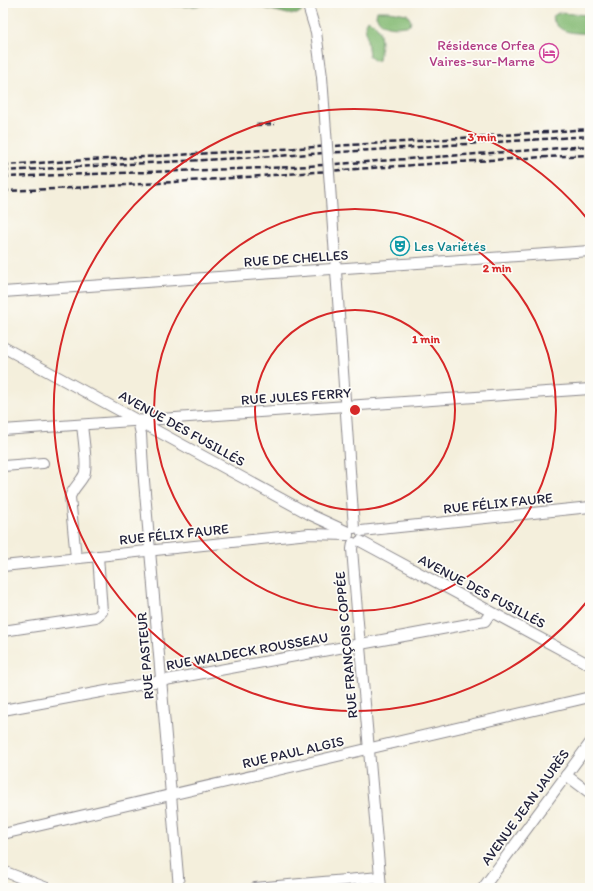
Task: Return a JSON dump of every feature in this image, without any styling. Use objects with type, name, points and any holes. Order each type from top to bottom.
[{"type":"street","name":"RUE FRANÇOIS COPPÉE","points":[[307,3],[316,32],[322,77],[354,535],[352,548],[382,888]]},
{"type":"street","name":"RUE DE CHELLES","points":[[3,292],[590,251]]},
{"type":"street","name":"AVENUE DES FUSILLÉS","points":[[3,347],[310,515],[354,535],[491,612],[590,665]]},
{"type":"street","name":"RUE JULES FERRY","points":[[3,430],[590,389]]},
{"type":"street","name":"RUE PASTEUR","points":[[138,421],[141,434],[179,888]]},
{"type":"street","points":[[76,558],[70,497],[72,490],[84,475],[86,468],[82,424]]},
{"type":"street","points":[[3,466],[43,463]]},
{"type":"street","name":"RUE FÉLIX FAURE","points":[[3,566],[309,534],[354,535],[590,508]]},
{"type":"street","points":[[3,631],[96,617],[102,612],[98,556]]},
{"type":"street","name":"RUE WALDECK ROUSSEAU","points":[[3,710],[485,621],[491,612]]},
{"type":"street","name":"RUE PAUL ALGIS","points":[[3,834],[590,697]]},
{"type":"street","name":"AVENUE JEAN JAURÈS","points":[[483,888],[590,743]]},
{"type":"street","points":[[566,775],[590,793]]},
{"type":"street","points":[[3,871],[47,888]]},
{"type":"street","points":[[255,888],[380,877]]},
{"type":"green space","points":[[160,3],[220,3],[185,7]]},
{"type":"green space","points":[[242,3],[301,3],[303,5],[303,10],[297,14],[288,14]]},
{"type":"green space","points":[[377,11],[407,14],[411,21],[410,25],[396,27],[385,25],[376,16]]},
{"type":"green space","points":[[558,13],[590,15],[590,34],[567,32],[558,27],[552,17]]},
{"type":"green space","points":[[367,20],[377,27],[380,37],[381,43],[379,60],[375,61],[369,56],[365,24]]},
{"type":"railway","points":[[256,125],[275,124]]},
{"type":"railway","points":[[3,165],[403,142],[590,129]]},
{"type":"railway","points":[[3,171],[294,155],[590,136]]},
{"type":"railway","points":[[3,177],[294,167],[590,146]]},
{"type":"railway","points":[[3,191],[150,184],[443,163],[590,155]]},
{"type":"place","name":"Résidence Orfea Vaires-sur-Marne","points":[[549,53]]},
{"type":"place","name":"Les Variétés","points":[[400,246]]}]
